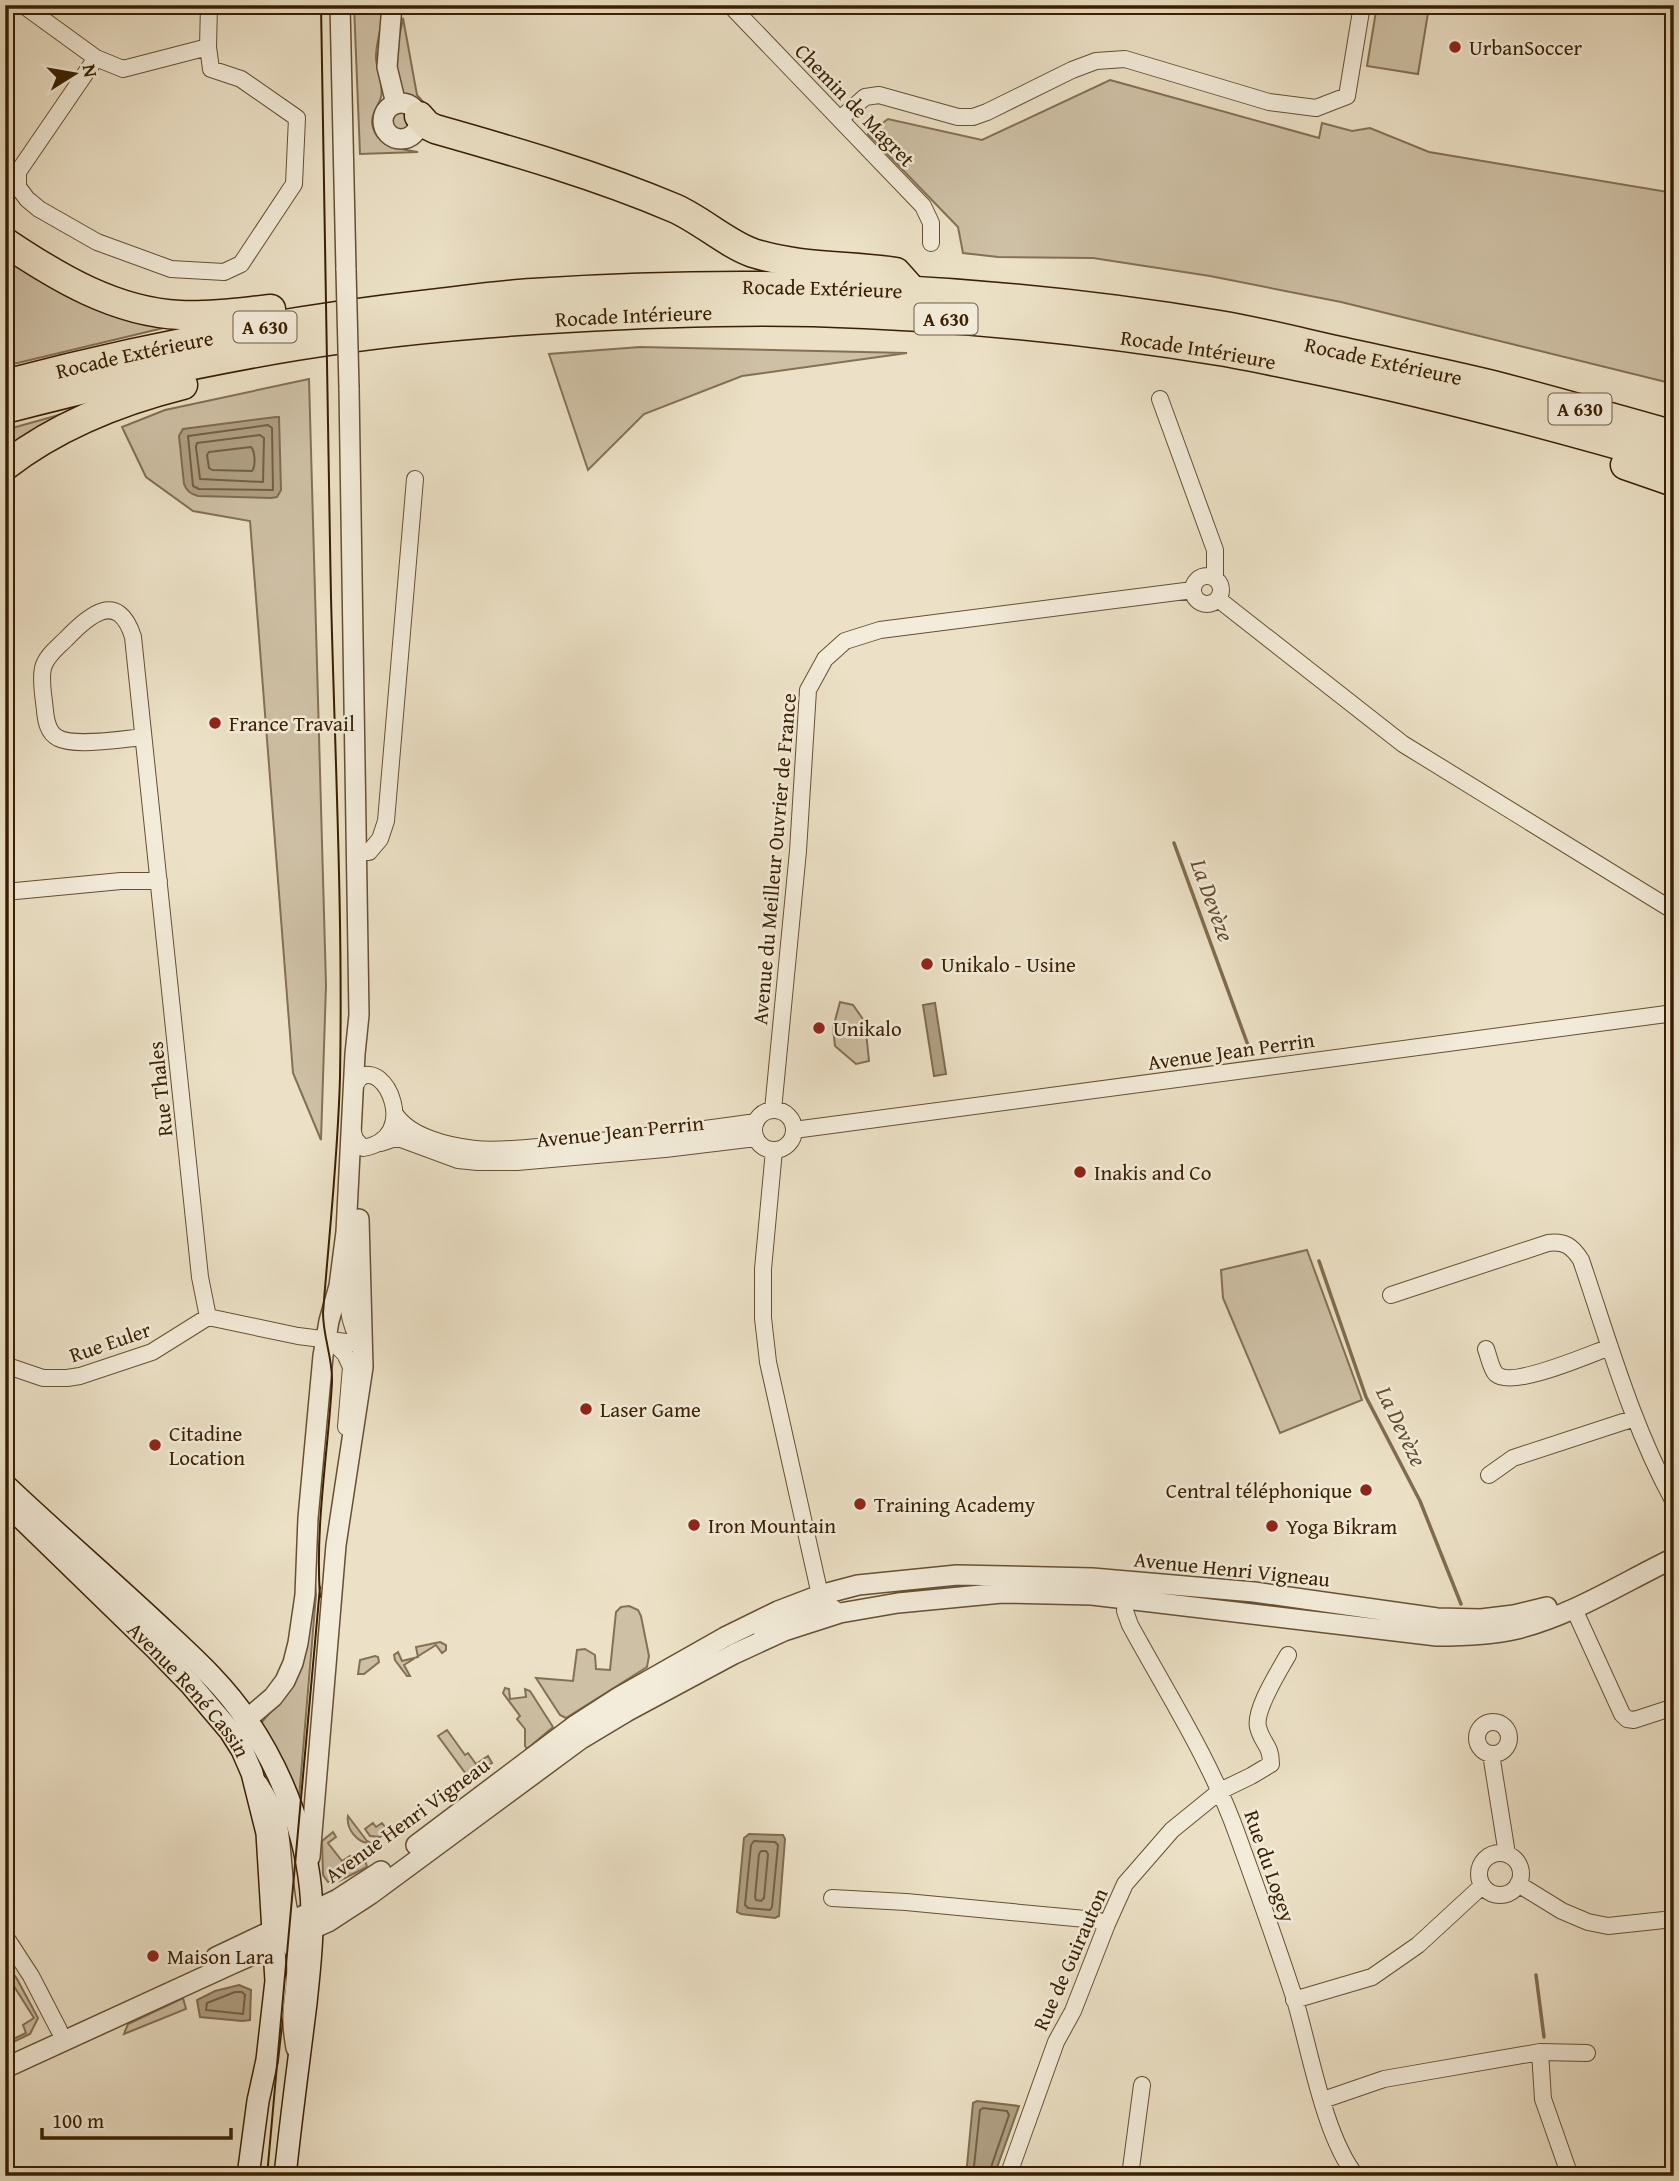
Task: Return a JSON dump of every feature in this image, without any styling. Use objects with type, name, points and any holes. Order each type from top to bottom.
[{"type":"highway","points":[[407,110],[435,129],[577,170],[677,209],[751,252],[800,264],[896,272],[914,291]]},
{"type":"highway","points":[[5,242],[40,265],[104,298],[143,310],[180,315],[259,310],[367,297],[528,293]]},
{"type":"highway","name":"Rocade Extérieure","points":[[5,384],[182,341],[370,311],[528,293],[657,287],[804,287],[914,291],[1040,301],[1222,326],[1487,384],[1674,435]]},
{"type":"highway","name":"Rocade Intérieure","points":[[5,409],[184,367],[297,345],[372,335],[510,321],[662,313],[810,312],[954,319],[1112,335],[1222,351],[1365,380],[1512,415],[1536,437],[1672,476]]},
{"type":"highway","points":[[5,466],[26,450],[67,427],[126,401],[202,380],[357,350],[372,335]]},
{"type":"highway","points":[[1487,384],[1528,381],[1674,419]]},
{"type":"main road","name":"Avenue René Cassin","points":[[5,1485],[202,1667],[247,1719],[272,1762],[288,1798],[311,1882],[312,1920],[285,2176]]},
{"type":"main road","name":"Avenue René Cassin","points":[[5,1503],[173,1666],[230,1731],[252,1773],[267,1833],[282,1934],[268,2060],[258,2101]]},
{"type":"main road","points":[[248,2176],[258,2101]]},
{"type":"main road","points":[[258,2101],[262,2151],[260,2176]]},
{"type":"street","points":[[23,5],[96,58],[122,69],[208,47]]},
{"type":"street","points":[[96,58],[18,172],[18,187],[39,209],[97,242],[171,269],[225,272],[241,264],[294,184],[297,118],[241,79],[211,69],[208,47],[209,5]]},
{"type":"street","points":[[242,1750],[242,1731],[247,1719],[273,1697],[285,1681],[298,1643],[305,1595],[308,1518],[329,1341],[346,1232],[352,1129],[359,1082],[358,852],[339,5]]},
{"type":"street","points":[[392,5],[387,68],[407,110]]},
{"type":"street","name":"Chemin de Magret","points":[[730,5],[923,206],[931,223],[931,243]]},
{"type":"street","points":[[840,119],[865,97],[879,95],[958,117],[973,117],[1072,70],[1096,61],[1125,59],[1269,102],[1316,108],[1348,96],[1363,5]]},
{"type":"street","points":[[1160,399],[1214,550],[1215,578]]},
{"type":"street","points":[[358,852],[369,852],[380,839],[386,821],[415,479]]},
{"type":"street","points":[[1200,578],[1215,578],[1221,585],[1221,595],[1210,604],[1200,602],[1193,590],[1194,585],[1200,578]]},
{"type":"street","name":"Avenue du Meilleur Ouvrier de France","points":[[773,1110],[798,851],[808,690],[825,659],[845,641],[880,630],[1193,590]]},
{"type":"street","points":[[1218,599],[1403,744],[1674,911]]},
{"type":"street","name":"Rue Thales","points":[[143,737],[74,743],[56,738],[46,724],[43,668],[48,658],[87,618],[101,611],[113,612],[122,617],[130,626],[134,637],[200,1277],[208,1317]]},
{"type":"street","points":[[5,892],[121,881],[159,881]]},
{"type":"street","name":"Avenue Jean Perrin","points":[[794,1130],[1674,1013]]},
{"type":"street","name":"Avenue Jean Perrin","points":[[359,1082],[375,1077],[387,1087],[393,1099],[395,1114],[401,1123],[414,1132],[484,1156]]},
{"type":"street","points":[[311,1882],[311,1831],[324,1672],[337,1545],[361,1385],[358,1232],[372,1145],[359,1082]]},
{"type":"street","points":[[773,1110],[790,1118],[794,1130],[786,1147],[774,1150],[763,1147],[756,1130],[762,1114],[773,1110]]},
{"type":"street","points":[[372,1145],[392,1125],[395,1114]]},
{"type":"street","points":[[352,1129],[355,1139],[372,1145]]},
{"type":"street","name":"Avenue Jean Perrin","points":[[372,1145],[401,1139],[458,1160],[664,1136],[756,1130]]},
{"type":"street","points":[[774,1150],[763,1269],[763,1318],[768,1362],[820,1595],[840,1613]]},
{"type":"street","points":[[346,1232],[349,1320],[362,1345]]},
{"type":"street","points":[[1391,1295],[1548,1242],[1559,1241],[1574,1249],[1581,1260],[1635,1418],[1654,1465],[1674,1502]]},
{"type":"street","points":[[208,1317],[362,1345]]},
{"type":"street","name":"Rue Euler","points":[[10,1365],[43,1378],[80,1376],[152,1352],[208,1317]]},
{"type":"street","points":[[329,1341],[345,1354],[352,1367],[344,1453],[344,1496]]},
{"type":"street","points":[[1486,1349],[1494,1372],[1507,1378],[1545,1370],[1610,1347]]},
{"type":"street","points":[[1489,1475],[1513,1458],[1635,1418]]},
{"type":"street","name":"Avenue Henri Vigneau","points":[[312,1920],[574,1726],[619,1697],[725,1637],[778,1611],[820,1595],[858,1585],[957,1575],[1128,1590],[1437,1636],[1486,1635],[1550,1619],[1674,1558]]},
{"type":"street","name":"Avenue Henri Vigneau","points":[[312,1920],[339,1916],[581,1740],[626,1712],[734,1654],[784,1631],[840,1613],[898,1602],[1002,1593],[1092,1595],[1128,1590]]},
{"type":"street","name":"Rue du Logey","points":[[1128,1590],[1125,1611],[1130,1625],[1220,1791],[1294,2000],[1333,2132],[1356,2176]]},
{"type":"street","name":"Avenue Henri Vigneau","points":[[734,1654],[781,1621],[814,1610],[819,1604],[820,1595]]},
{"type":"street","points":[[1577,1604],[1622,1714],[1627,1719],[1634,1720],[1674,1707]]},
{"type":"street","name":"Rue de Guirauton","points":[[1008,2176],[1056,2042],[1073,2011],[1125,1884],[1172,1830],[1220,1791],[1270,1764],[1271,1751],[1257,1723],[1262,1706],[1288,1655]]},
{"type":"street","points":[[1491,1755],[1507,1854]]},
{"type":"street","points":[[1497,1853],[1513,1858],[1521,1870],[1518,1884],[1513,1890],[1500,1895],[1493,1894],[1482,1886],[1479,1869],[1485,1858],[1497,1853]]},
{"type":"street","points":[[1518,1884],[1562,1911],[1588,1922],[1608,1926],[1674,1917]]},
{"type":"street","points":[[1294,2000],[1372,1977],[1418,1945],[1482,1886]]},
{"type":"street","points":[[832,1898],[906,1902],[1096,1920],[1107,1924]]},
{"type":"street","points":[[5,2068],[232,1964],[295,1925],[312,1920]]},
{"type":"street","points":[[5,2055],[282,1934]]},
{"type":"street","points":[[282,1934],[295,1954],[297,1964],[292,2017],[298,2066]]},
{"type":"street","points":[[5,1936],[31,1976],[59,2030]]},
{"type":"street","points":[[1540,2052],[1543,2099],[1570,2176]]},
{"type":"street","points":[[1323,2101],[1384,2079],[1540,2052],[1587,2053]]},
{"type":"street","points":[[1130,2176],[1142,2085]]},
{"type":"shaded area","points":[[354,5],[382,5],[376,59],[382,93],[372,118],[374,130],[382,141],[389,145],[418,152],[360,154]]},
{"type":"shaded area","points":[[1377,5],[1429,7],[1418,74],[1367,66]]},
{"type":"shaded area","points":[[403,18],[417,95],[441,122],[401,90],[395,58]]},
{"type":"shaded area","points":[[1110,80],[1319,138],[1322,123],[1352,131],[1370,128],[1429,152],[1674,193],[1674,384],[1341,302],[1210,276],[1093,258],[998,257],[963,253],[958,227],[868,134],[888,119],[982,140]]},
{"type":"shaded area","points":[[400,112],[407,114],[407,128],[400,130],[393,128],[391,121],[393,114]]},
{"type":"shaded area","points":[[5,254],[176,325],[5,366]]},
{"type":"shaded area","points":[[640,347],[907,353],[742,376],[644,414],[588,470],[549,354]]},
{"type":"shaded area","points":[[309,379],[326,985],[321,1140],[293,1073],[250,521],[193,511],[146,477],[122,427],[165,410]]},
{"type":"shaded area","points":[[84,408],[5,455],[5,430]]},
{"type":"shaded area","points":[[840,1002],[853,1005],[865,1022],[869,1061],[856,1064],[835,1046],[833,1028]]},
{"type":"shaded area","points":[[1307,1250],[1362,1400],[1280,1433],[1223,1298],[1221,1270]]},
{"type":"shaded area","points":[[314,1571],[316,1595],[298,1810],[261,1723],[293,1686]]},
{"type":"shaded area","points":[[629,1606],[638,1610],[641,1616],[649,1656],[647,1667],[566,1718],[560,1715],[536,1678],[573,1681],[577,1650],[585,1649],[595,1655],[596,1669],[610,1670],[616,1612],[621,1607]]},
{"type":"shaded area","points":[[440,1642],[446,1645],[446,1650],[442,1653],[436,1645],[418,1656],[416,1647]]},
{"type":"shaded area","points":[[398,1652],[402,1661],[416,1658],[404,1665],[410,1676],[407,1676],[394,1655]]},
{"type":"shaded area","points":[[375,1656],[379,1662],[364,1674],[358,1674],[360,1660]]},
{"type":"shaded area","points":[[505,1688],[509,1689],[510,1699],[526,1697],[525,1689],[530,1691],[553,1727],[527,1749],[525,1729],[517,1719],[520,1716],[503,1693]]},
{"type":"shaded area","points":[[447,1730],[465,1755],[468,1753],[476,1764],[488,1756],[492,1763],[474,1775],[466,1774],[438,1736]]},
{"type":"shaded area","points":[[348,1816],[371,1843],[357,1838],[349,1825]]},
{"type":"shaded area","points":[[373,1823],[376,1827],[382,1823],[388,1831],[380,1837],[370,1836],[365,1829]]},
{"type":"shaded area","points":[[333,1832],[336,1837],[328,1843],[342,1861],[350,1856],[360,1861],[365,1860],[367,1867],[339,1881],[328,1882],[323,1875],[322,1841]]},
{"type":"shaded area","points":[[5,1961],[38,2018],[30,2034],[5,2046],[5,2043],[26,2033],[23,2025],[34,2018],[5,1972]]},
{"type":"shaded area","points":[[183,1998],[186,2009],[124,2034],[128,2024]]},
{"type":"water","points":[[279,417],[281,490],[277,497],[198,496],[188,490],[184,484],[179,436],[183,429]]},
{"type":"water","points":[[935,1003],[946,1074],[934,1076],[923,1005]]},
{"type":"water","points":[[749,1834],[783,1835],[785,1839],[779,1916],[775,1918],[737,1912],[744,1838]]},
{"type":"water","points":[[239,1985],[251,1990],[250,2020],[200,2017],[197,2000],[215,1991]]},
{"type":"water","points":[[977,2101],[1019,2106],[994,2176],[966,2176],[973,2103]]},
{"type":"waterway","name":"La Devèze","points":[[1174,843],[1249,1048]]},
{"type":"waterway","name":"La Devèze","points":[[1319,1261],[1366,1397],[1420,1501],[1461,1604]]},
{"type":"waterway","name":"La Devèze","points":[[1536,1975],[1544,2037]]},
{"type":"tram line","points":[[320,1597],[319,1543],[332,1382],[323,1313],[337,1136],[341,1017],[321,5]]},
{"type":"tram line","points":[[267,2176],[320,1587]]},
{"type":"place","name":"UrbanSoccer","points":[[1455,47]]},
{"type":"place","name":"France Travail","points":[[215,723]]},
{"type":"place","name":"Unikalo - Usine","points":[[927,964]]},
{"type":"place","name":"Unikalo","points":[[819,1028]]},
{"type":"place","name":"Inakis and Co","points":[[1080,1172]]},
{"type":"place","name":"Laser Game","points":[[586,1409]]},
{"type":"place","name":"Citadine Location","points":[[155,1445]]},
{"type":"place","name":"Central téléphonique","points":[[1366,1490]]},
{"type":"place","name":"Training Academy","points":[[860,1504]]},
{"type":"place","name":"Iron Mountain","points":[[694,1525]]},
{"type":"place","name":"Yoga Bikram","points":[[1272,1526]]},
{"type":"place","name":"Maison Lara","points":[[153,1956]]}]
